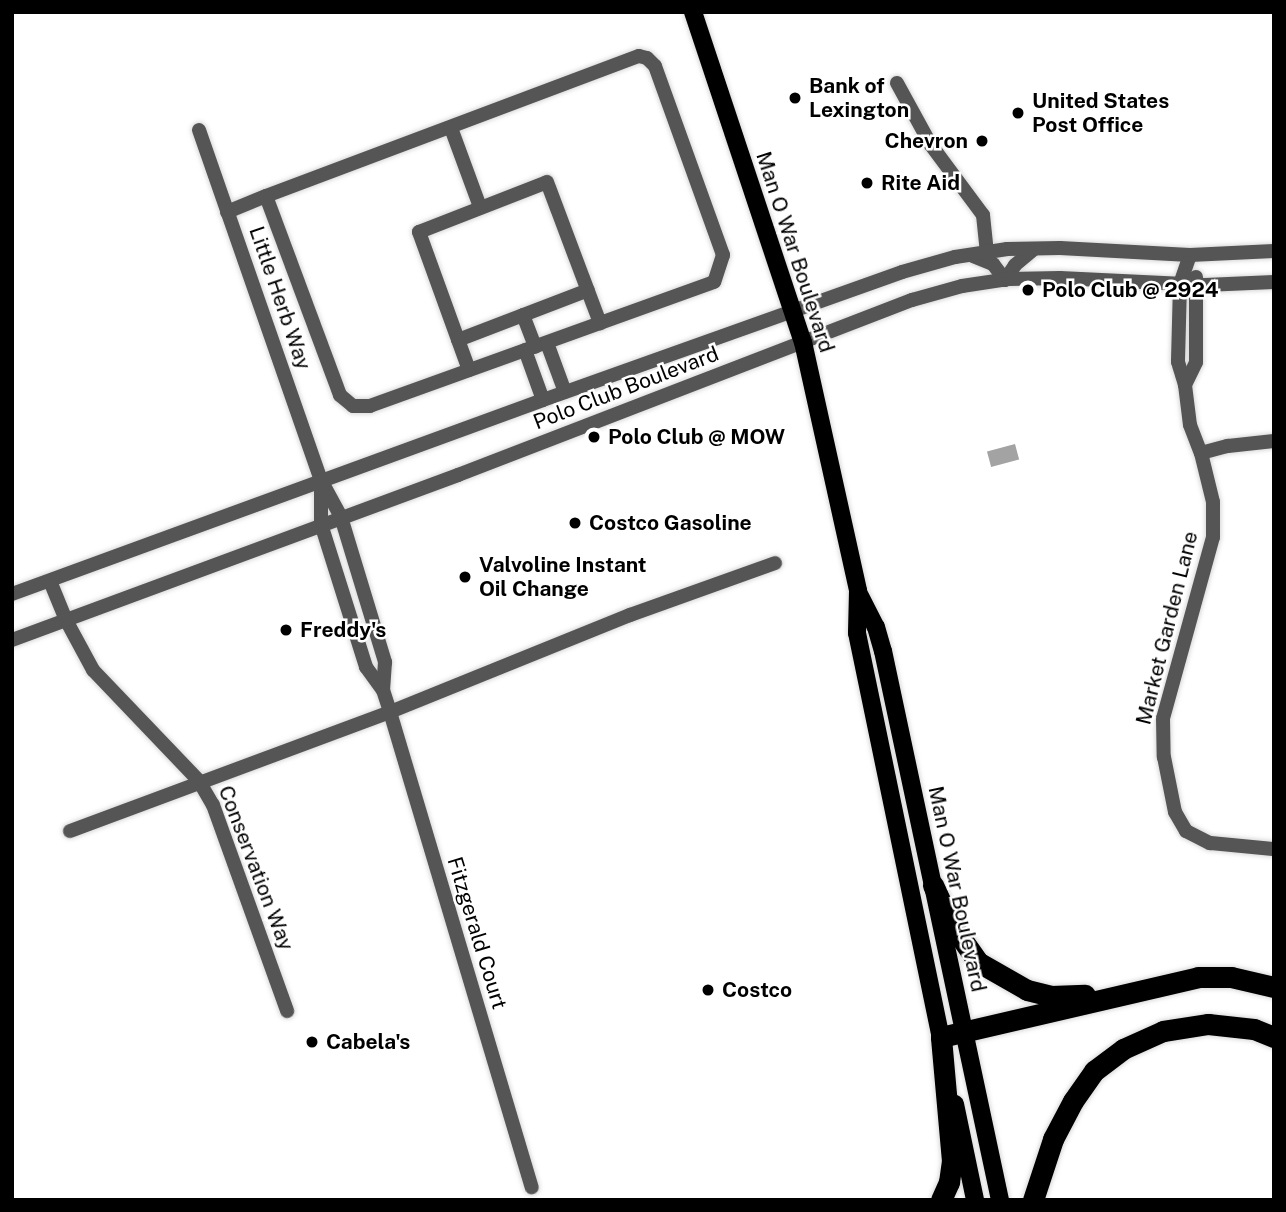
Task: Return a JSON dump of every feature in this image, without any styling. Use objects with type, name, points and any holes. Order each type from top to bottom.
[{"type":"highway","points":[[933,885],[964,944],[978,962],[1002,978],[1027,990],[1051,996],[1142,990]]},
{"type":"highway","points":[[941,1200],[949,1182],[952,1150],[941,1037],[1198,977],[1231,977],[1274,987]]},
{"type":"highway","points":[[1033,1200],[1053,1139],[1073,1101],[1094,1071],[1123,1049],[1163,1031],[1208,1024],[1254,1029],[1274,1037]]},
{"type":"main road","name":"Man O War Boulevard","points":[[693,12],[803,342],[858,591],[857,633],[975,1200]]},
{"type":"main road","name":"Man O War Boulevard","points":[[858,591],[876,627],[883,651],[1000,1200]]},
{"type":"street","points":[[227,212],[266,196],[639,56],[647,58],[655,66],[723,255],[721,268],[714,282],[370,406],[352,406],[340,395],[266,196]]},
{"type":"street","points":[[897,83],[931,145],[983,215],[987,252]]},
{"type":"street","points":[[451,128],[480,207]]},
{"type":"street","name":"Little Herb Way","points":[[199,130],[321,480]]},
{"type":"street","points":[[469,370],[419,232],[547,182],[600,323]]},
{"type":"street","name":"Polo Club Boulevard","points":[[12,594],[902,272],[967,254],[1035,249],[1190,255],[1274,251]]},
{"type":"street","points":[[967,254],[993,264],[1005,280],[1015,265],[1035,249]]},
{"type":"street","name":"Market Garden Lane","points":[[1190,255],[1180,284],[1178,362],[1185,385],[1190,425],[1201,453],[1213,502],[1213,537],[1163,718],[1164,757],[1175,812],[1186,831],[1210,843],[1274,849]]},
{"type":"street","name":"Market Garden Lane","points":[[1185,385],[1196,362],[1198,285],[1190,255]]},
{"type":"street","name":"Polo Club Boulevard","points":[[12,640],[912,300],[962,286],[1005,280],[1060,278],[1198,285],[1274,282]]},
{"type":"street","points":[[458,340],[587,290]]},
{"type":"street","points":[[523,315],[536,346],[565,392]]},
{"type":"street","points":[[536,346],[543,400]]},
{"type":"street","points":[[1201,453],[1228,446],[1274,441]]},
{"type":"street","name":"Fitzgerald Court","points":[[321,480],[341,517],[385,662],[383,690]]},
{"type":"street","name":"Fitzgerald Court","points":[[321,480],[321,524],[366,667],[383,690],[532,1187]]},
{"type":"street","points":[[70,831],[390,712],[630,615],[775,563]]},
{"type":"street","name":"Conservation Way","points":[[50,581],[66,620],[93,670],[199,781],[213,805],[287,1011]]},
{"type":"shaded area","points":[[1015,444],[1019,459],[991,467],[987,452]]},
{"type":"place","name":"Bank of Lexington","points":[[795,98]]},
{"type":"place","name":"United States Post Office","points":[[1018,113]]},
{"type":"place","name":"Chevron","points":[[982,141]]},
{"type":"place","name":"Rite Aid","points":[[867,183]]},
{"type":"place","name":"Polo Club @ 2924","points":[[1028,290]]},
{"type":"place","name":"Polo Club @ MOW","points":[[594,437]]},
{"type":"place","name":"Costco Gasoline","points":[[575,523]]},
{"type":"place","name":"Valvoline Instant Oil Change","points":[[465,577]]},
{"type":"place","name":"Freddy's","points":[[286,630]]},
{"type":"place","name":"Costco","points":[[708,990]]},
{"type":"place","name":"Cabela's","points":[[312,1042]]}]
